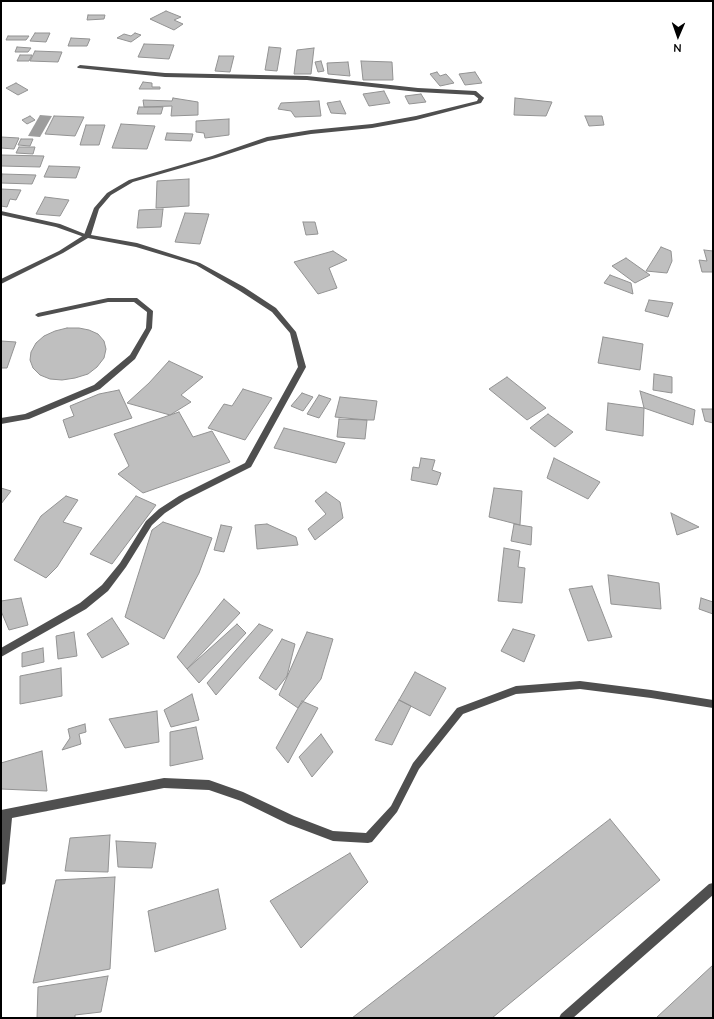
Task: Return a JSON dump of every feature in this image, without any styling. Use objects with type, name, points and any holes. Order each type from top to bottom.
[{"type":"street","points":[[1,282],[61,252],[88,236],[96,209],[109,194],[131,181],[214,157],[267,139],[311,132],[372,126],[416,118],[479,102],[481,98],[476,93],[418,90],[307,78],[165,75],[80,67]]},
{"type":"street","points":[[1,213],[58,225],[88,236],[137,245],[198,264],[242,288],[274,310],[293,332],[302,367],[248,465],[182,498],[162,511],[149,523],[123,565],[105,588],[83,606],[1,652]]},
{"type":"street","points":[[1,421],[26,417],[97,387],[133,357],[149,328],[150,311],[135,300],[108,300],[38,315]]},
{"type":"street","points":[[1,880],[4,815],[164,783],[209,785],[244,797],[292,820],[332,836],[368,838],[394,809],[416,766],[460,711],[516,690],[580,685],[713,704]]},
{"type":"street","points":[[565,1018],[713,888]]},
{"type":"shaded area","points":[[40,115],[52,116],[40,137],[28,136]]},
{"type":"building","points":[[166,11],[181,17],[174,20],[183,24],[174,30],[150,19]]},
{"type":"building","points":[[88,15],[105,15],[104,19],[87,20]]},
{"type":"building","points":[[35,33],[50,33],[46,42],[30,41]]},
{"type":"building","points":[[135,33],[141,35],[131,42],[117,38],[124,34],[131,36]]},
{"type":"building","points":[[8,36],[29,36],[26,40],[6,40]]},
{"type":"building","points":[[71,38],[90,39],[87,46],[68,46]]},
{"type":"building","points":[[144,44],[174,45],[169,59],[138,57]]},
{"type":"building","points":[[17,47],[31,48],[28,52],[15,52]]},
{"type":"building","points":[[269,47],[281,48],[277,71],[265,70]]},
{"type":"building","points":[[314,48],[311,74],[294,74],[297,50]]},
{"type":"building","points":[[35,51],[62,52],[58,62],[30,61]]},
{"type":"building","points":[[20,55],[32,55],[29,61],[17,61]]},
{"type":"building","points":[[219,56],[234,56],[230,72],[215,71]]},
{"type":"building","points":[[321,61],[324,71],[318,72],[315,62]]},
{"type":"building","points":[[361,61],[392,62],[393,80],[363,80]]},
{"type":"building","points":[[348,62],[350,76],[328,74],[327,63]]},
{"type":"building","points":[[437,72],[440,76],[446,74],[454,83],[440,86],[430,74]]},
{"type":"building","points":[[475,72],[482,83],[465,85],[459,74]]},
{"type":"building","points":[[143,82],[152,83],[152,87],[160,87],[160,89],[139,89]]},
{"type":"building","points":[[16,83],[28,90],[18,95],[6,88]]},
{"type":"building","points":[[384,91],[390,103],[369,106],[363,94]]},
{"type":"building","points":[[421,94],[426,102],[409,104],[405,96]]},
{"type":"building","points":[[173,98],[198,102],[198,115],[171,116],[172,106],[144,107],[143,100],[172,101]]},
{"type":"building","points":[[515,98],[552,102],[546,116],[514,115]]},
{"type":"building","points":[[319,101],[321,116],[295,117],[291,111],[278,109],[281,103]]},
{"type":"building","points":[[340,101],[346,114],[331,113],[327,103]]},
{"type":"building","points":[[139,107],[163,107],[161,114],[137,114]]},
{"type":"building","points":[[30,116],[35,120],[27,124],[22,120]]},
{"type":"building","points":[[54,116],[84,117],[75,136],[45,134]]},
{"type":"building","points":[[585,116],[602,116],[604,125],[589,126]]},
{"type":"building","points":[[229,119],[229,135],[205,138],[204,133],[196,132],[196,121]]},
{"type":"building","points":[[121,124],[155,126],[147,149],[112,148]]},
{"type":"building","points":[[86,125],[105,125],[99,145],[80,145]]},
{"type":"building","points":[[167,133],[193,134],[191,141],[165,140]]},
{"type":"building","points":[[1,137],[19,138],[14,149],[1,148]]},
{"type":"building","points":[[21,139],[33,139],[30,146],[18,145]]},
{"type":"building","points":[[19,147],[35,147],[33,154],[16,153]]},
{"type":"building","points":[[1,155],[44,156],[40,167],[1,166]]},
{"type":"building","points":[[49,166],[80,167],[76,178],[44,177]]},
{"type":"building","points":[[2,174],[36,175],[32,184],[1,183]]},
{"type":"building","points":[[189,179],[189,206],[156,208],[157,181]]},
{"type":"building","points":[[1,189],[21,190],[16,200],[10,199],[7,207],[1,206]]},
{"type":"building","points":[[45,197],[69,200],[60,216],[36,214]]},
{"type":"building","points":[[163,209],[161,227],[137,228],[139,210]]},
{"type":"building","points":[[185,213],[209,214],[200,244],[175,242]]},
{"type":"building","points":[[303,222],[315,222],[318,234],[306,235]]},
{"type":"building","points":[[661,247],[671,251],[672,261],[667,273],[646,271]]},
{"type":"building","points":[[704,250],[713,251],[713,272],[702,272],[699,260],[707,261]]},
{"type":"building","points":[[333,251],[347,260],[329,268],[337,288],[318,294],[294,262]]},
{"type":"building","points":[[626,258],[650,275],[635,283],[612,266]]},
{"type":"building","points":[[610,275],[631,283],[633,294],[604,283]]},
{"type":"building","points":[[649,300],[673,303],[668,317],[645,311]]},
{"type":"building","points":[[67,328],[79,328],[98,334],[104,341],[106,349],[104,358],[97,367],[88,374],[75,378],[62,380],[50,379],[40,375],[33,368],[30,360],[31,352],[36,343],[44,336]]},
{"type":"building","points":[[603,337],[643,344],[640,370],[598,363]]},
{"type":"building","points":[[1,341],[16,342],[7,368],[1,368]]},
{"type":"building","points":[[169,361],[203,377],[181,395],[191,402],[170,415],[127,403],[149,383]]},
{"type":"building","points":[[654,374],[672,377],[672,393],[653,390]]},
{"type":"building","points":[[507,377],[546,408],[527,420],[489,389]]},
{"type":"building","points":[[243,389],[272,398],[245,440],[208,428],[224,404],[232,406]]},
{"type":"building","points":[[119,390],[132,418],[69,438],[63,420],[74,416],[70,406],[99,394]]},
{"type":"building","points":[[640,391],[695,410],[693,425],[644,408]]},
{"type":"building","points":[[302,393],[313,397],[303,411],[291,406]]},
{"type":"building","points":[[319,395],[331,399],[319,418],[307,414]]},
{"type":"building","points":[[340,397],[377,401],[374,420],[335,417]]},
{"type":"building","points":[[608,403],[644,408],[643,436],[606,430]]},
{"type":"building","points":[[702,409],[713,409],[713,423],[705,421]]},
{"type":"building","points":[[179,412],[193,437],[212,431],[230,462],[143,493],[118,474],[129,466],[114,434]]},
{"type":"building","points":[[548,414],[573,432],[555,447],[530,428]]},
{"type":"building","points":[[339,419],[367,420],[365,439],[337,437]]},
{"type":"building","points":[[284,428],[345,443],[336,463],[274,448]]},
{"type":"building","points":[[421,458],[435,460],[432,470],[441,473],[437,485],[411,480],[413,467],[419,468]]},
{"type":"building","points":[[554,458],[600,482],[588,499],[547,478]]},
{"type":"building","points":[[1,488],[11,491],[1,504]]},
{"type":"building","points":[[494,488],[522,491],[520,525],[489,517]]},
{"type":"building","points":[[326,492],[340,502],[343,518],[315,540],[308,529],[326,514],[315,501]]},
{"type":"building","points":[[66,496],[78,500],[63,522],[82,528],[57,567],[46,578],[14,560],[41,516]]},
{"type":"building","points":[[136,496],[156,505],[112,564],[90,554]]},
{"type":"building","points":[[671,513],[699,527],[677,535]]},
{"type":"building","points":[[163,522],[212,538],[199,573],[164,639],[125,617],[152,530]]},
{"type":"building","points":[[267,524],[296,537],[298,545],[257,549],[255,525]]},
{"type":"building","points":[[514,524],[532,527],[531,545],[511,541]]},
{"type":"building","points":[[221,525],[232,527],[224,552],[214,550]]},
{"type":"building","points":[[504,548],[520,551],[518,567],[525,568],[522,603],[498,601]]},
{"type":"building","points":[[608,575],[659,583],[661,609],[611,604]]},
{"type":"building","points":[[592,586],[612,637],[588,641],[569,589]]},
{"type":"building","points":[[21,598],[28,625],[9,630],[1,611],[1,601]]},
{"type":"building","points":[[701,598],[713,602],[713,614],[699,609]]},
{"type":"building","points":[[224,599],[240,613],[187,669],[177,657]]},
{"type":"building","points":[[112,618],[129,644],[102,658],[87,634]]},
{"type":"building","points":[[237,624],[246,633],[199,683],[187,669]]},
{"type":"building","points":[[259,624],[273,630],[216,695],[207,683]]},
{"type":"building","points":[[513,629],[535,635],[524,662],[501,651]]},
{"type":"building","points":[[74,632],[77,656],[58,659],[56,636]]},
{"type":"building","points":[[307,632],[333,639],[321,679],[298,708],[279,695]]},
{"type":"building","points":[[282,639],[295,644],[287,676],[276,690],[259,678]]},
{"type":"building","points":[[43,648],[44,662],[22,667],[22,653]]},
{"type":"building","points":[[61,668],[62,696],[20,704],[20,676]]},
{"type":"building","points":[[415,672],[446,688],[430,716],[399,700]]},
{"type":"building","points":[[192,694],[199,720],[171,727],[164,710]]},
{"type":"building","points":[[399,700],[411,706],[392,745],[375,740]]},
{"type":"building","points":[[302,701],[318,708],[288,763],[276,748]]},
{"type":"building","points":[[157,711],[159,742],[125,748],[109,719]]},
{"type":"building","points":[[85,724],[86,732],[79,734],[81,744],[62,750],[70,738],[68,729]]},
{"type":"building","points":[[196,727],[203,759],[170,766],[170,732]]},
{"type":"building","points":[[321,734],[333,752],[312,777],[299,757]]},
{"type":"building","points":[[42,751],[47,791],[1,789],[1,763]]},
{"type":"building","points":[[610,819],[660,880],[492,1018],[352,1018]]},
{"type":"building","points":[[110,835],[108,872],[65,871],[70,838]]},
{"type":"building","points":[[116,841],[156,843],[152,868],[118,867]]},
{"type":"building","points":[[350,853],[368,882],[301,948],[270,901]]},
{"type":"building","points":[[115,877],[110,969],[33,983],[56,880]]},
{"type":"building","points":[[218,889],[226,929],[155,952],[148,911]]},
{"type":"building","points":[[713,965],[713,1018],[656,1018]]},
{"type":"building","points":[[108,976],[101,1012],[75,1015],[75,1018],[37,1018],[38,987]]}]
